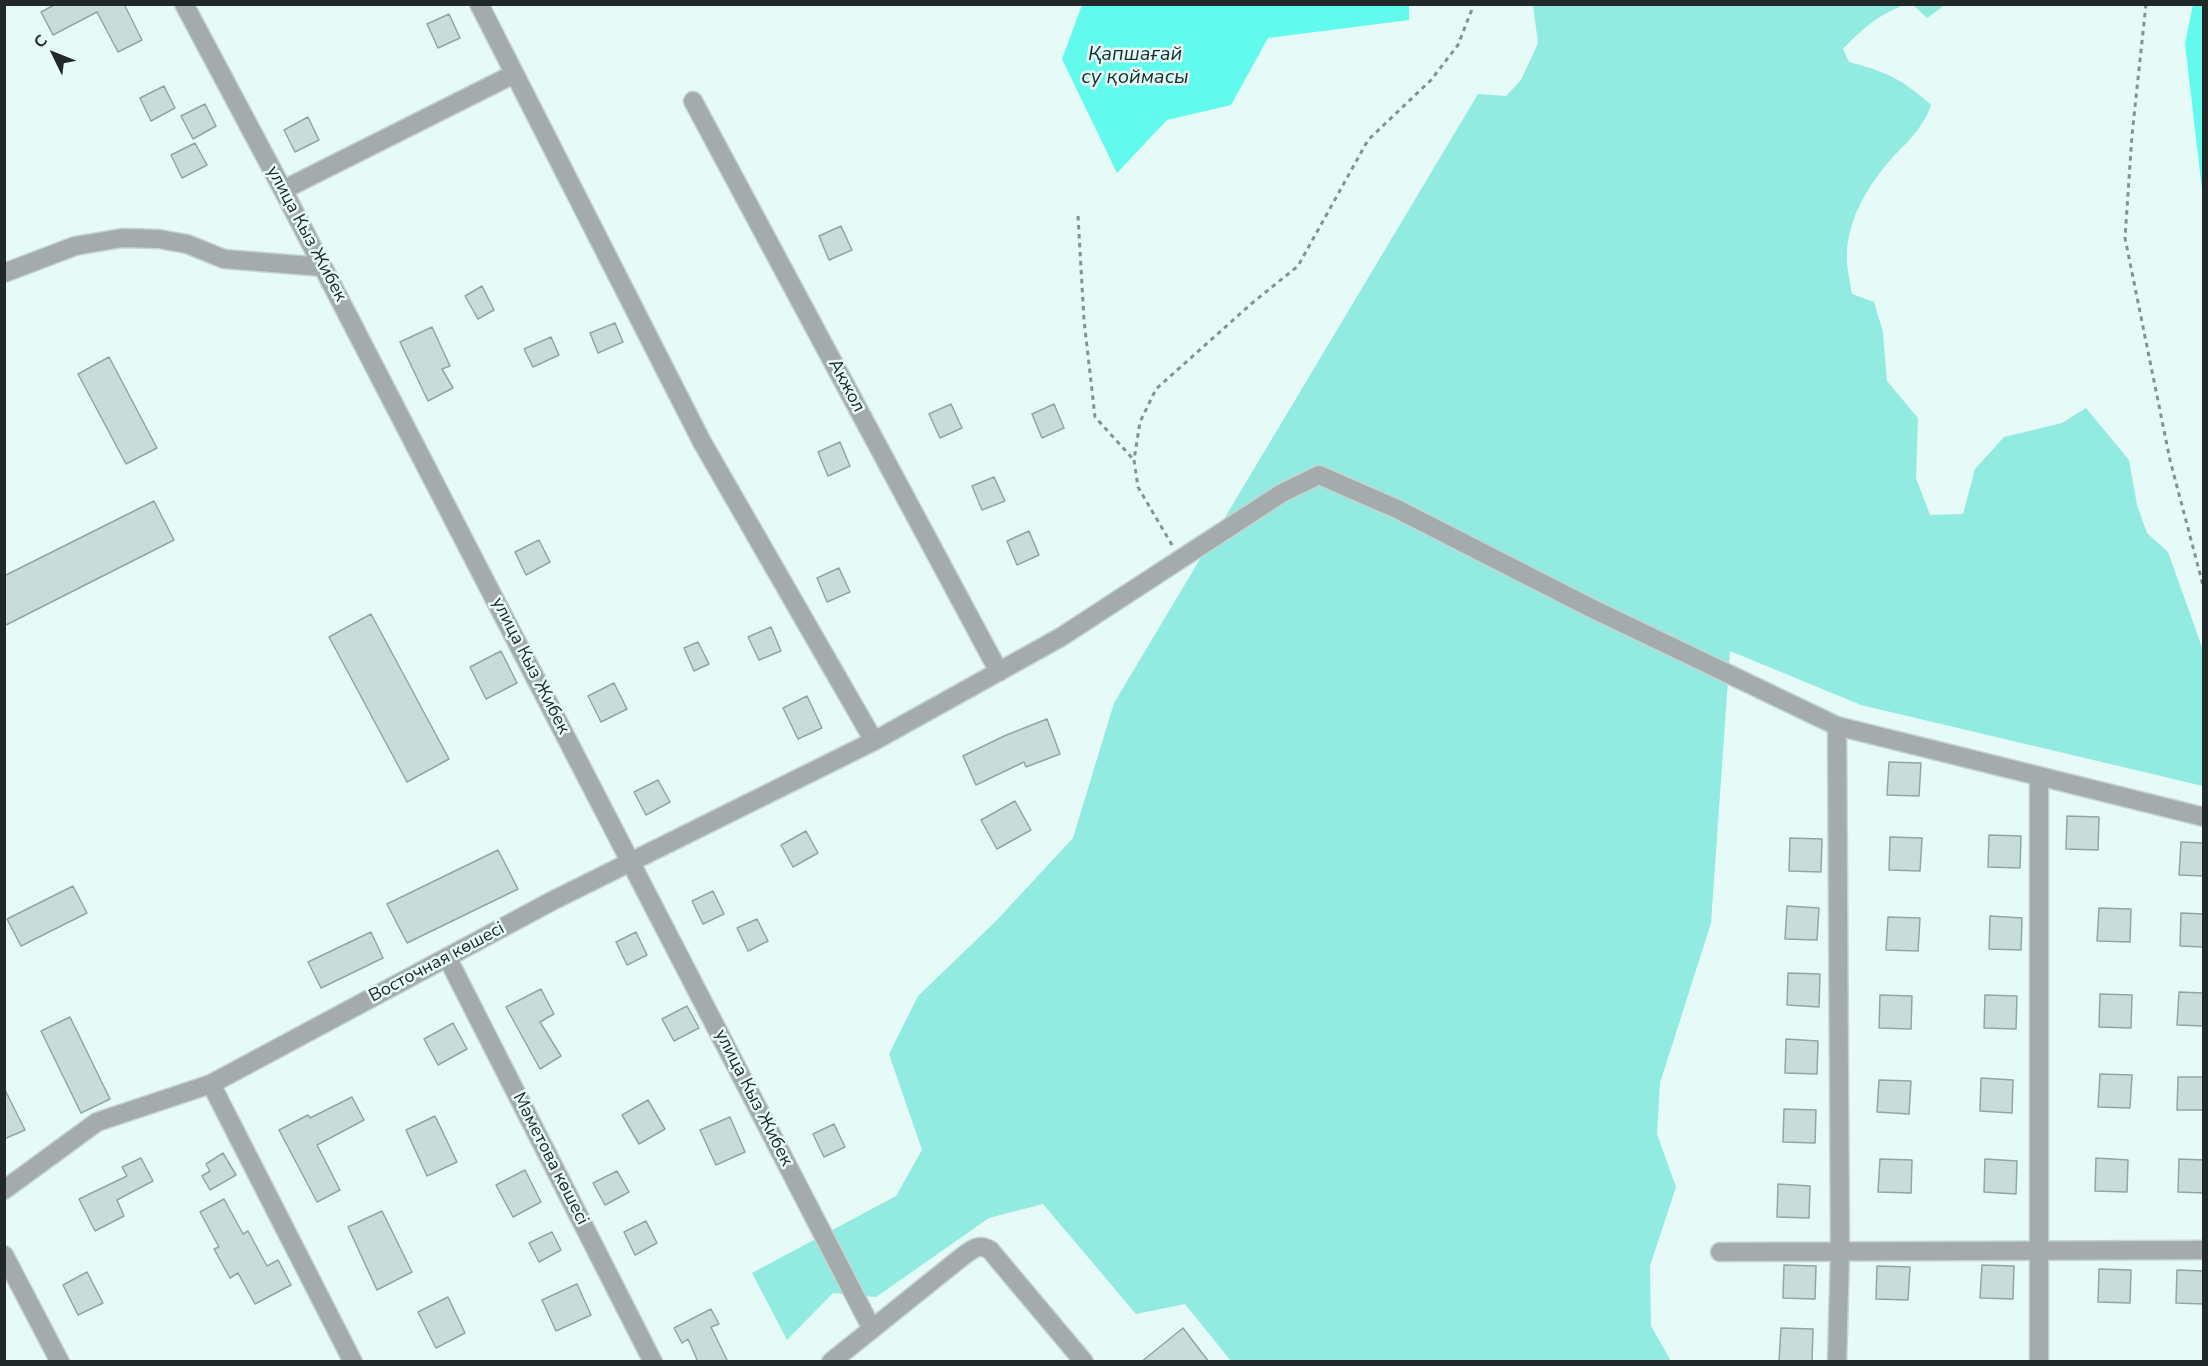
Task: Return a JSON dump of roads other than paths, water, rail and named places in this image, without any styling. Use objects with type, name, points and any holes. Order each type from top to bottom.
[{"type":"street","name":"улица Кыз Жибек","points":[[184,4],[323,267],[872,1329]]},
{"type":"street","points":[[479,4],[702,442],[874,741]]},
{"type":"street","points":[[283,190],[514,74]]},
{"type":"street","name":"Акжол","points":[[693,101],[999,672]]},
{"type":"street","points":[[4,273],[75,246],[122,238],[159,239],[187,244],[224,259],[323,267]]},
{"type":"street","name":"Восточная көшесі","points":[[4,1190],[97,1122],[211,1084],[447,957],[874,741],[1061,637],[1282,493],[1319,475],[1397,509],[1591,608],[1837,726]]},
{"type":"street","points":[[1837,1362],[1840,1252],[1837,726],[2204,817]]},
{"type":"street","points":[[2039,776],[2039,1362]]},
{"type":"street","name":"Мәметова көшесі","points":[[447,957],[653,1362]]},
{"type":"street","points":[[211,1084],[353,1362]]},
{"type":"street","points":[[831,1362],[963,1256],[976,1247],[984,1246],[990,1250],[1084,1362]]},
{"type":"street","points":[[1720,1252],[2204,1250]]},
{"type":"street","points":[[4,1255],[60,1362]]},
{"type":"water","name":"Қапшағай су қоймасы","points":[[1409,4],[1409,20],[1268,38],[1231,105],[1167,120],[1117,173],[1062,59],[1082,5]]},
{"type":"water","points":[[2193,4],[2203,5],[2203,198],[2185,44]]}]
